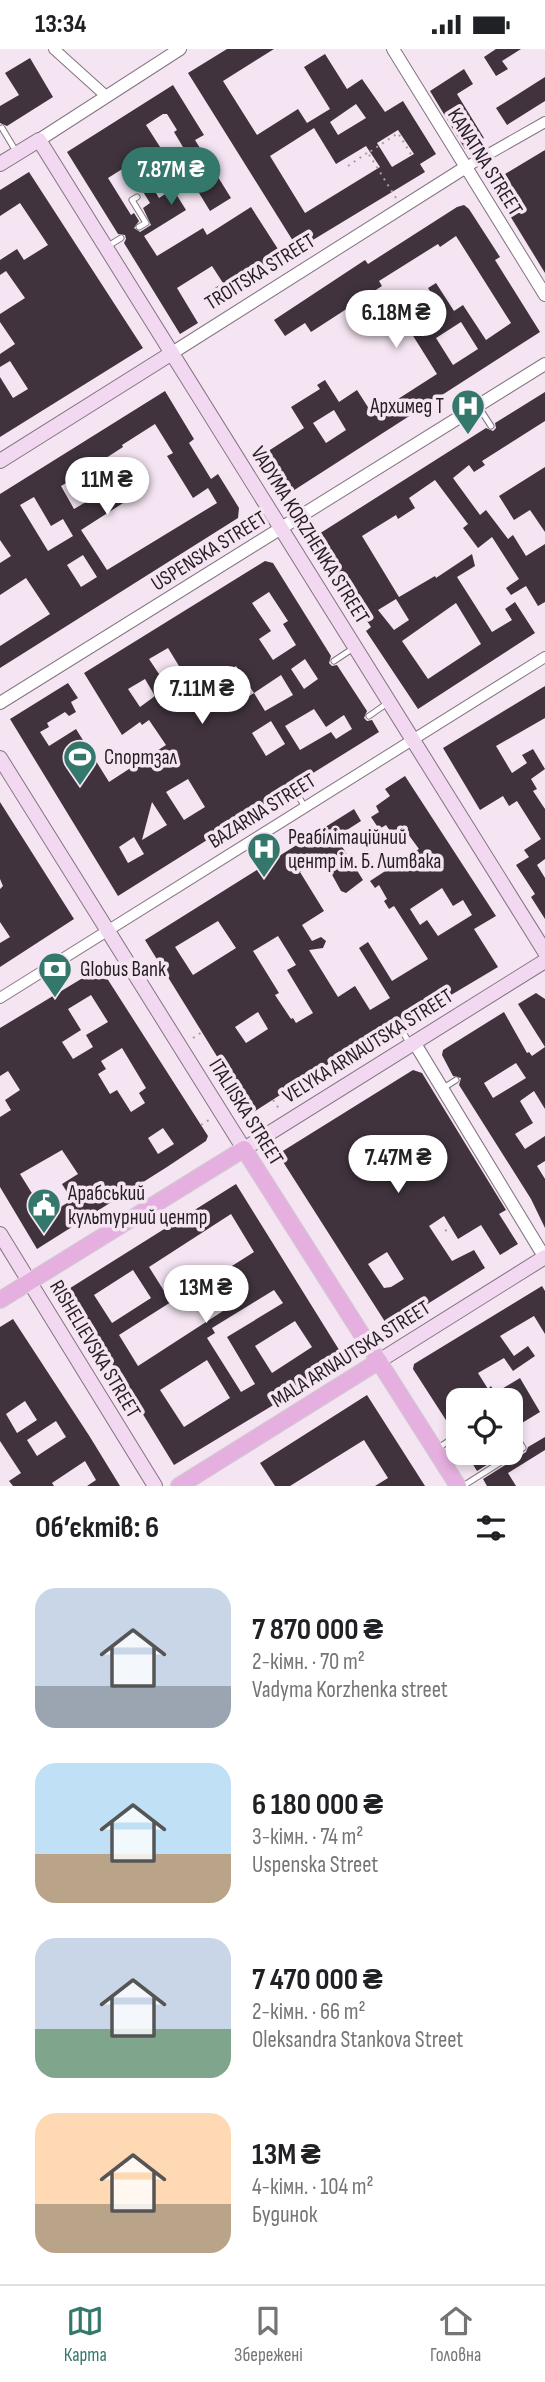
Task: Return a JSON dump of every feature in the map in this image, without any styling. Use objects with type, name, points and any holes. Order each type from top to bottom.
[{"type":"main road","points":[[0,164],[39,140]]},
{"type":"main road","name":"VADYMA KORZHENKA STREET","points":[[39,140],[545,952]]},
{"type":"main road","name":"TROITSKA STREET","points":[[0,461],[172,353]]},
{"type":"main road","name":"ITALIISKA STREET","points":[[0,758],[244,1149],[435,1450],[461,1486]]},
{"type":"main road","name":"VELYKA ARNAUTSKA STREET","points":[[0,1300],[545,961]]},
{"type":"main road","name":"RISHELIEVSKA STREET","points":[[0,1234],[155,1486]]},
{"type":"main road","name":"MALA ARNAUTSKA STREET","points":[[179,1486],[545,1257]]},
{"type":"street","points":[[54,49],[106,96]]},
{"type":"street","name":"KANATNA STREET","points":[[393,49],[545,295]]},
{"type":"street","points":[[39,140],[172,51]]},
{"type":"street","name":"TROITSKA STREET","points":[[172,353],[466,167],[545,122]]},
{"type":"street","name":"USPENSKA STREET","points":[[0,703],[545,364]]},
{"type":"street","name":"BAZARNA STREET","points":[[0,998],[545,657]]},
{"type":"street","points":[[412,1044],[545,1257]]},
{"type":"lane","points":[[2,128],[17,153]]},
{"type":"lane","points":[[137,197],[132,200],[146,223],[139,227]]},
{"type":"lane","points":[[106,247],[121,238]]},
{"type":"lane","points":[[478,406],[491,426]]},
{"type":"lane","points":[[334,661],[355,647]]},
{"type":"lane","points":[[369,716],[389,702]]},
{"type":"lane","points":[[292,786],[305,807]]},
{"type":"lane","points":[[400,1026],[412,1044]]},
{"type":"lane","points":[[442,1089],[456,1080]]},
{"type":"lane","points":[[435,1450],[446,1443]]},
{"type":"lane","points":[[461,1486],[495,1465]]},
{"type":"path","points":[[348,166],[398,134],[412,156]]},
{"type":"path","points":[[368,153],[396,199]]},
{"type":"path","points":[[193,1038],[202,1032]]},
{"type":"path","points":[[215,1073],[224,1068]]},
{"type":"path","points":[[309,1076],[317,1088]]},
{"type":"path","points":[[273,1100],[280,1110]]},
{"type":"path","points":[[201,1125],[212,1118]]},
{"type":"path","points":[[445,1231],[451,1227]]},
{"type":"building","points":[[227,49],[274,49],[223,81],[257,135],[298,109],[307,123],[330,109],[304,67],[325,54],[347,89],[362,79],[385,112],[403,101],[436,154],[420,164],[425,172],[298,249],[188,73]],"holes":[[[356,104],[366,118],[338,135],[330,122]],[[314,128],[336,164],[366,146],[380,167],[305,213],[270,156]],[[398,130],[414,154],[392,167],[377,143]]]},
{"type":"building","points":[[496,49],[521,49],[502,61],[508,69],[496,76],[484,57]]},
{"type":"building","points":[[30,58],[53,97],[7,126],[0,123],[0,106],[19,95],[5,73]]},
{"type":"building","points":[[464,69],[473,84],[457,94],[484,138],[465,149],[430,91]]},
{"type":"building","points":[[545,77],[545,101],[507,125],[496,108]]},
{"type":"building","points":[[173,85],[204,135],[195,140],[231,198],[210,211],[177,157],[186,152],[174,132],[177,130],[167,114],[163,114],[146,125],[169,161],[158,168],[162,176],[150,183],[159,198],[173,189],[186,210],[144,236],[157,256],[203,228],[207,235],[251,207],[285,260],[217,304],[208,292],[223,283],[212,266],[177,288],[198,323],[180,334],[124,243],[125,235],[118,234],[67,152]],"holes":[[[127,166],[150,203],[143,208],[151,225],[140,232],[134,228],[139,221],[134,213],[131,215],[108,178]]]},
{"type":"building","points":[[545,150],[545,273],[490,183]]},
{"type":"building","points":[[29,172],[143,348],[0,437],[0,377],[13,398],[28,389],[10,361],[0,367],[0,354],[15,344],[0,322],[0,314],[25,298],[6,271],[0,275],[0,260],[17,249],[24,260],[48,245],[20,203],[0,216],[0,190]]},
{"type":"building","points":[[464,205],[469,209],[500,257],[495,260],[540,332],[285,496],[259,457],[304,428],[291,407],[320,389],[317,385],[325,380],[339,402],[357,390],[373,415],[437,374],[400,315],[432,294],[428,288],[436,283],[454,311],[463,305],[486,340],[511,323],[456,236],[440,247],[438,244],[379,281],[382,286],[311,332],[305,323],[285,336],[274,320],[365,260],[368,264]],"holes":[[[461,322],[478,349],[453,365],[436,338]],[[334,410],[346,430],[326,443],[313,423]]]},
{"type":"building","points":[[165,391],[194,439],[189,443],[211,479],[218,474],[239,508],[238,518],[0,668],[0,646],[50,614],[26,578],[0,595],[0,563],[11,556],[0,540],[0,494]],"holes":[[[155,424],[173,453],[167,456],[193,498],[208,488],[217,503],[107,570],[81,530],[148,487],[137,471],[120,482],[106,458],[123,447],[122,445]],[[77,477],[91,499],[74,509],[61,486]],[[34,497],[51,526],[63,519],[73,536],[48,551],[20,505]],[[83,555],[97,577],[81,587],[67,565]]]},
{"type":"building","points":[[545,392],[545,421],[482,461],[485,465],[474,472],[469,465],[453,478],[480,515],[486,510],[508,539],[513,535],[526,556],[545,544],[545,602],[538,606],[526,586],[511,595],[506,588],[519,579],[492,537],[478,548],[463,528],[468,524],[435,480],[409,498],[415,508],[398,519],[396,515],[362,536],[399,597],[435,576],[436,578],[472,554],[475,566],[457,577],[492,632],[512,620],[505,609],[515,602],[535,633],[418,709],[366,631],[371,627],[345,587],[342,590],[311,539],[486,428],[493,431],[496,428],[495,423]],"holes":[[[396,599],[409,620],[394,630],[378,610]],[[456,603],[481,644],[428,679],[402,641]]]},
{"type":"building","points":[[545,467],[545,532],[530,510],[514,520],[499,496]]},
{"type":"building","points":[[265,561],[273,563],[331,656],[329,663],[332,666],[337,665],[367,711],[364,718],[367,721],[372,720],[379,732],[297,783],[289,782],[288,789],[118,896],[10,719],[68,683],[78,698],[71,702],[76,712],[69,716],[65,712],[47,723],[49,727],[40,732],[49,746],[76,729],[109,782],[166,745],[149,720],[142,725],[140,722],[122,735],[84,673]],"holes":[[[269,592],[288,621],[283,624],[296,645],[273,660],[259,639],[271,631],[252,603]],[[168,648],[190,684],[173,695],[149,659]],[[305,659],[318,679],[304,689],[291,669]],[[236,666],[254,693],[224,712],[203,680],[224,667],[227,672]],[[281,675],[293,695],[265,711],[254,693]],[[145,679],[155,696],[140,707],[128,689]],[[314,709],[326,727],[344,715],[352,729],[336,739],[331,732],[300,750],[285,726]],[[271,721],[285,744],[266,756],[252,733]],[[188,779],[205,807],[184,820],[166,792]],[[152,802],[167,825],[142,840]],[[134,837],[144,854],[128,863],[119,847]]]},
{"type":"building","points":[[545,686],[545,718],[496,746],[512,773],[527,763],[522,755],[533,749],[545,769],[531,779],[537,789],[533,791],[545,809],[545,859],[537,865],[545,878],[545,919],[531,897],[535,894],[516,865],[529,857],[524,850],[541,839],[517,801],[509,806],[503,796],[480,810],[443,748]]},
{"type":"building","points":[[405,776],[496,916],[474,929],[498,967],[404,1023],[397,1022],[396,1029],[387,1034],[383,1029],[252,1113],[145,940],[354,809],[361,821],[336,837],[363,880],[346,893],[341,891],[325,862],[316,863],[300,872],[324,911],[302,925],[312,941],[321,937],[326,941],[323,948],[309,950],[338,997],[355,986],[370,1010],[390,998],[359,948],[368,942],[392,981],[428,959],[394,906],[389,909],[379,885],[375,888],[370,881],[419,849],[408,834],[397,841],[386,825],[379,829],[371,817],[379,812],[376,806],[390,796],[385,789]],"holes":[[[442,888],[453,906],[463,900],[472,915],[438,936],[427,920],[420,925],[410,909]],[[218,921],[236,948],[193,975],[175,947]],[[278,936],[296,965],[287,970],[313,1013],[296,1023],[291,1019],[275,995],[279,993],[253,951]],[[258,1012],[268,1029],[246,1043],[235,1027]]]},
{"type":"building","points":[[0,802],[74,919],[0,967],[0,943],[10,937],[0,922],[0,889],[3,886],[0,879]]},
{"type":"building","points":[[96,970],[103,972],[208,1136],[206,1141],[37,1249],[0,1187],[0,1117],[11,1110],[5,1100],[20,1090],[8,1071],[0,1076],[0,1028]],"holes":[[[91,995],[108,1022],[86,1035],[93,1047],[73,1059],[62,1042],[81,1030],[68,1009]],[[122,1048],[146,1088],[139,1093],[145,1103],[131,1112],[117,1090],[110,1094],[98,1074],[106,1069],[101,1061]],[[163,1128],[174,1144],[158,1154],[148,1138]],[[62,1150],[78,1174],[62,1184],[72,1200],[54,1211],[43,1211],[20,1174]]]},
{"type":"building","points":[[536,993],[545,999],[545,1047],[518,1004]]},
{"type":"building","points":[[504,1012],[527,1053],[532,1056],[545,1047],[545,1109],[534,1091],[520,1101],[533,1123],[515,1134],[525,1149],[545,1136],[545,1161],[537,1166],[545,1179],[545,1228],[531,1199],[459,1085],[461,1078],[453,1076],[442,1055],[443,1050]],"holes":[[[516,1063],[526,1078],[493,1098],[484,1083]]]},
{"type":"building","points":[[413,1070],[422,1073],[506,1210],[499,1214],[518,1244],[500,1255],[481,1225],[458,1239],[444,1216],[429,1226],[452,1261],[474,1250],[485,1268],[389,1328],[278,1154]],"holes":[[[387,1252],[404,1279],[384,1288],[368,1264]]]},
{"type":"building","points":[[236,1184],[346,1361],[174,1465],[67,1290]],"holes":[[[231,1214],[254,1252],[205,1283],[223,1311],[138,1366],[119,1335],[171,1302],[149,1267]],[[133,1270],[151,1298],[112,1323],[94,1295]],[[274,1290],[283,1303],[227,1337],[255,1384],[241,1392],[207,1338],[215,1333],[212,1328]],[[295,1321],[312,1347],[272,1373],[255,1346]],[[207,1360],[230,1398],[184,1427],[160,1390]]]},
{"type":"building","points":[[542,1286],[545,1291],[545,1334],[534,1316],[500,1336],[514,1356],[528,1346],[535,1356],[513,1371],[504,1358],[478,1373],[487,1388],[446,1388],[446,1420],[413,1369],[414,1364]]},
{"type":"building","points":[[13,1319],[120,1486],[87,1486],[96,1480],[85,1461],[52,1483],[54,1486],[13,1486],[9,1481],[21,1473],[0,1441],[0,1327]],"holes":[[[25,1401],[37,1420],[17,1433],[6,1414]],[[56,1421],[66,1437],[37,1456],[27,1440]]]},
{"type":"building","points":[[520,1378],[540,1412],[523,1422],[523,1388],[503,1388]]},
{"type":"building","points":[[367,1395],[425,1486],[375,1486],[388,1478],[364,1440],[290,1486],[275,1486],[260,1463]]},
{"type":"building","points":[[545,1437],[545,1450],[523,1464],[523,1454],[528,1447]]},
{"type":"building","points":[[473,1465],[487,1465],[477,1471]]},
{"type":"building","points":[[505,1465],[521,1465],[508,1473],[516,1486],[487,1486],[483,1479]]},
{"type":"place","name":"Архимед Т","points":[[468,436]]},
{"type":"place","name":"Спортзал","points":[[80,787]]},
{"type":"place","name":"Реабілітаційний центр ім. Б. Литвака","points":[[264,879]]},
{"type":"place","name":"Globus Bank","points":[[55,999]]},
{"type":"place","name":"Арабський культурний центр","points":[[44,1235]]}]
